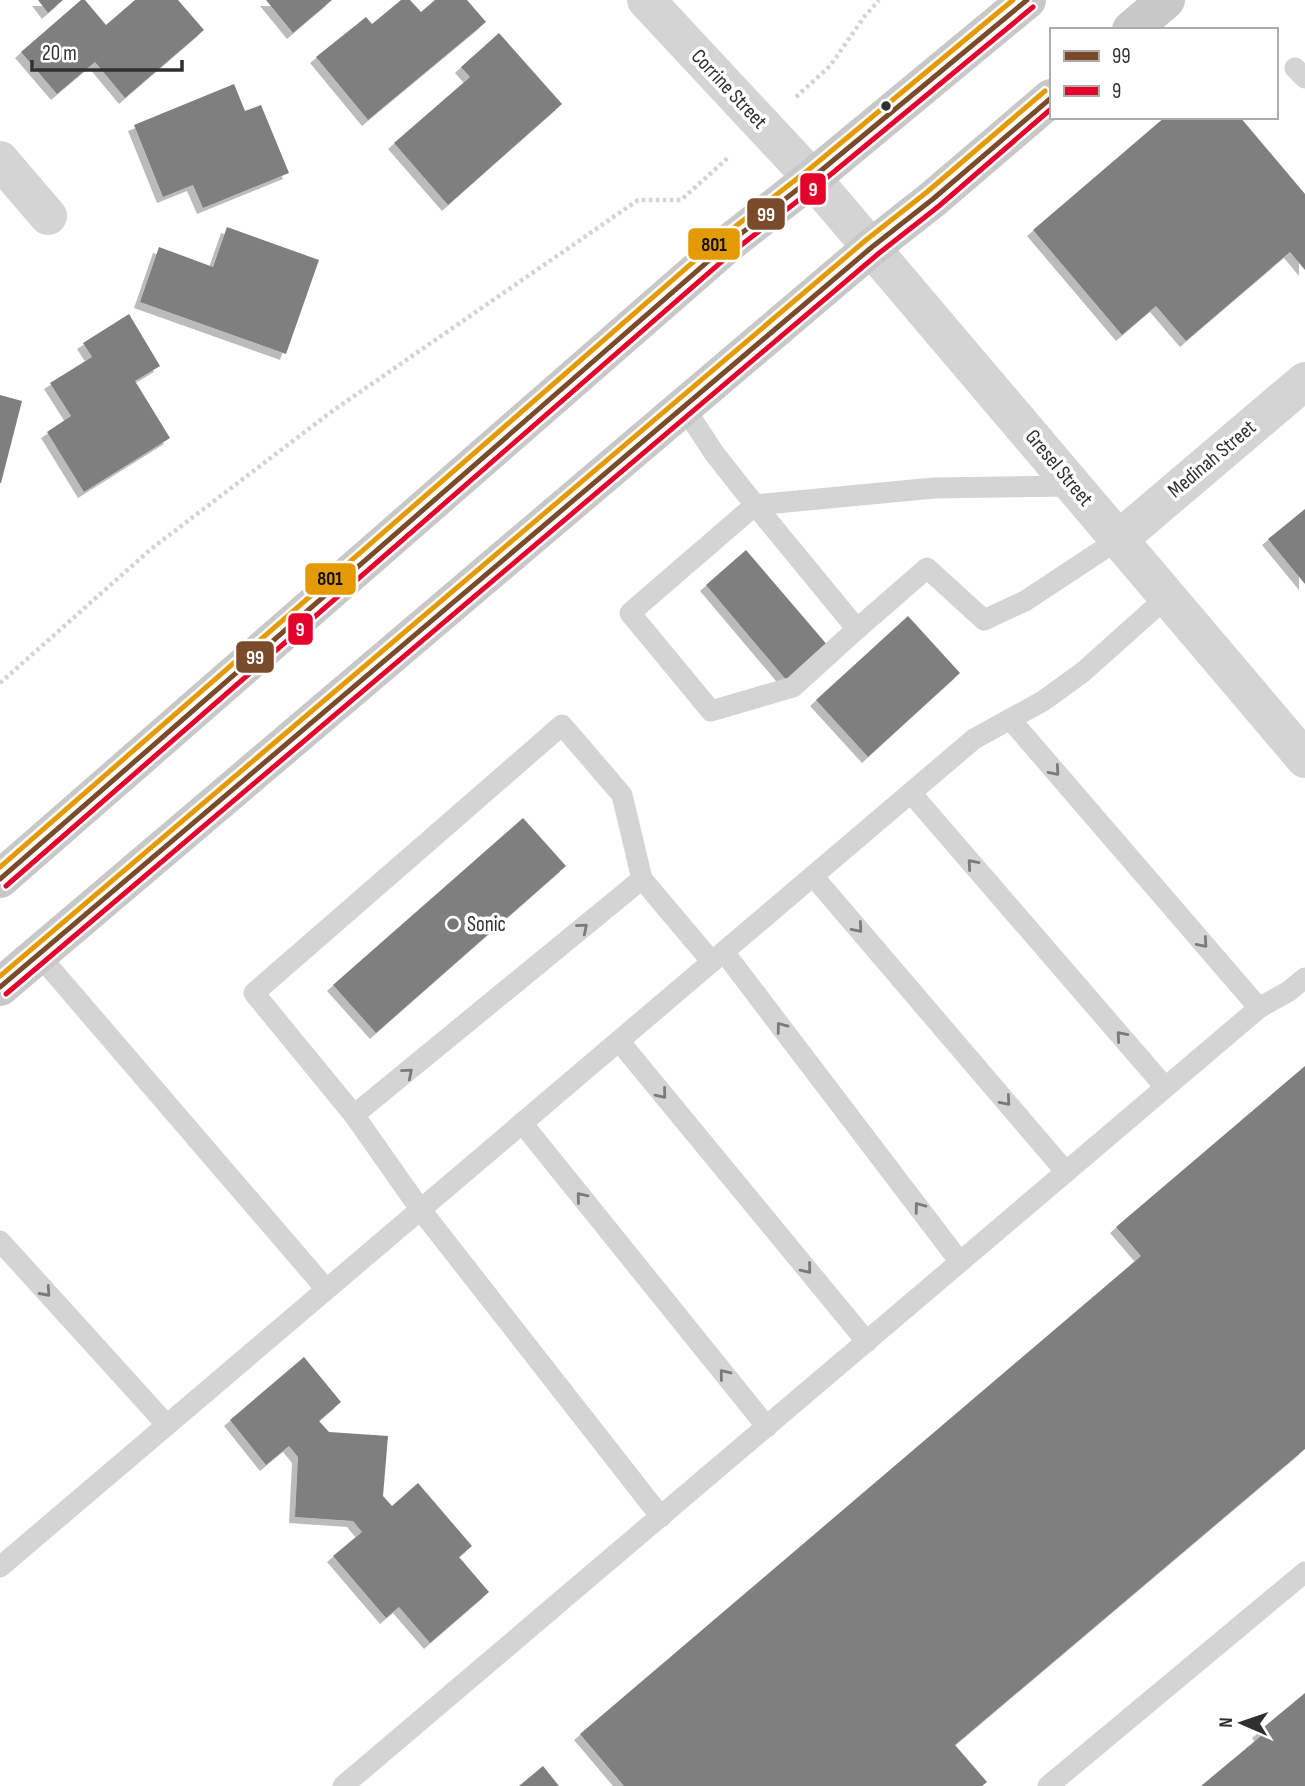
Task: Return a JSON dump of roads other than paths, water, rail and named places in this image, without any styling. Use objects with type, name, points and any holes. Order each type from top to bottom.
[{"type":"main road","points":[[0,879],[729,243],[1027,0]]},
{"type":"main road","points":[[1133,28],[1166,0]]},
{"type":"main road","points":[[0,987],[1050,99]]},
{"type":"street","name":"Corrine Street","points":[[646,0],[812,178]]},
{"type":"street","points":[[0,160],[48,216]]},
{"type":"street","name":"Gresel Street","points":[[812,178],[1305,759]]},
{"type":"street","name":"Medinah Street","points":[[1119,539],[1305,380]]},
{"type":"lane","points":[[684,407],[714,453],[857,629]]},
{"type":"lane","points":[[1073,486],[934,488],[755,505],[630,613],[711,711],[793,687],[927,568],[985,620],[1025,601],[1119,539]]},
{"type":"lane","points":[[0,1567],[974,739],[1043,701],[1083,672],[1168,596]]},
{"type":"lane","points":[[1010,719],[1259,1008]]},
{"type":"lane","points":[[661,1517],[420,1209],[354,1115],[254,993],[562,725],[622,794],[642,879],[718,957],[960,1262]]},
{"type":"lane","points":[[911,793],[1165,1087]]},
{"type":"lane","points":[[813,876],[1066,1172]]},
{"type":"lane","points":[[354,1115],[642,879]]},
{"type":"lane","points":[[40,955],[326,1289]]},
{"type":"lane","points":[[343,1786],[1259,1008],[1289,991],[1305,978]]},
{"type":"lane","points":[[619,1041],[867,1342]]},
{"type":"lane","points":[[522,1123],[767,1427]]},
{"type":"lane","points":[[0,1241],[166,1424]]},
{"type":"lane","points":[[1048,1786],[1305,1572]]},
{"type":"place","name":"Sonic","points":[[453,924]]}]
